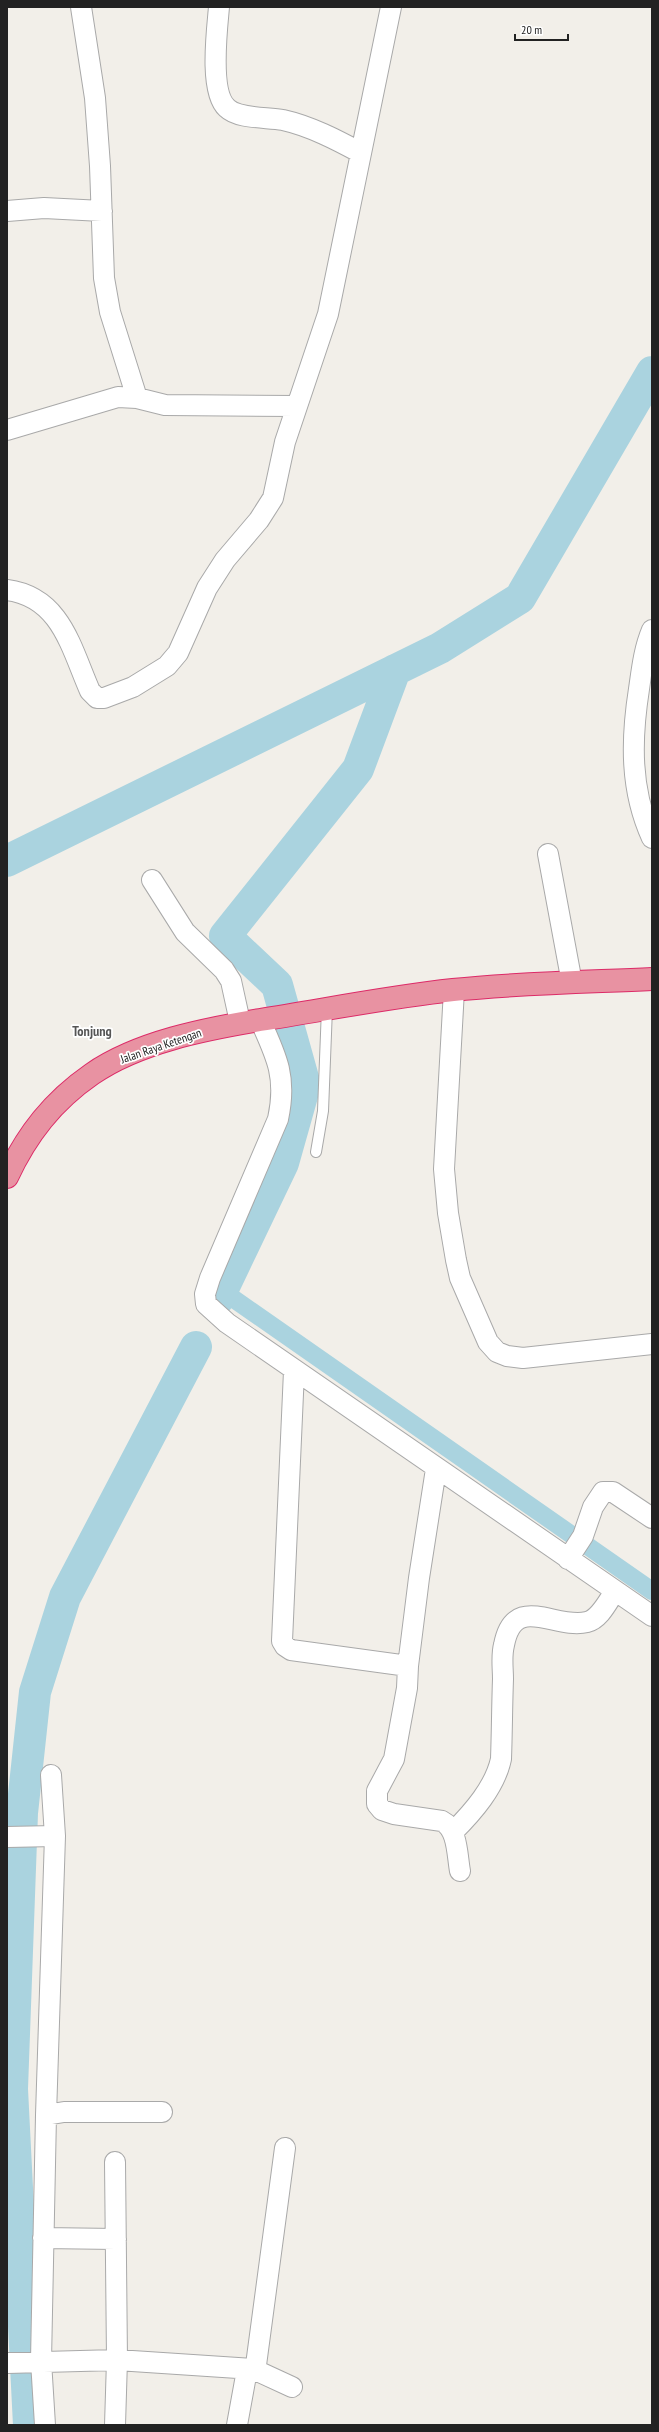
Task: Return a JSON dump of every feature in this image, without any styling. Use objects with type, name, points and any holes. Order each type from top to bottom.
[{"type":"highway","name":"Jalan Raya Ketengan","points":[[7,1177],[27,1138],[44,1116],[59,1100],[93,1073],[132,1054],[186,1035],[257,1020],[454,990],[652,979]]},
{"type":"street","points":[[81,7],[95,98],[102,212],[104,278],[110,312],[137,398]]},
{"type":"street","points":[[220,7],[216,80],[221,98],[226,108],[239,114],[284,120],[300,125],[361,153]]},
{"type":"street","points":[[7,590],[37,599],[53,614],[64,632],[90,691],[97,698],[104,698],[133,687],[167,666],[178,653],[208,588],[225,560],[259,520],[273,498],[285,442],[328,314],[391,7]]},
{"type":"street","points":[[7,211],[44,208],[102,212]]},
{"type":"street","points":[[7,430],[118,397],[137,398],[165,405],[296,406]]},
{"type":"street","points":[[652,630],[644,650],[633,724],[633,763],[642,817],[652,838]]},
{"type":"street","points":[[548,854],[572,983]]},
{"type":"street","points":[[152,880],[185,932],[224,970],[257,1020],[276,1053],[282,1097],[278,1119],[210,1278],[205,1294],[206,1304],[213,1311],[294,1371],[436,1469],[570,1556],[615,1591],[652,1616]]},
{"type":"street","points":[[454,990],[444,1144],[448,1213],[460,1278],[488,1342],[497,1352],[507,1356],[523,1358],[652,1344]]},
{"type":"street","points":[[294,1371],[282,1640],[285,1646],[291,1650],[408,1666]]},
{"type":"street","points":[[436,1469],[419,1578],[408,1666],[407,1688],[394,1759],[377,1791],[377,1804],[382,1810],[394,1814],[442,1821],[449,1824],[453,1832],[460,1871]]},
{"type":"street","points":[[570,1556],[583,1536],[599,1495],[606,1491],[613,1492],[652,1518]]},
{"type":"street","points":[[453,1832],[473,1812],[498,1773],[501,1759],[504,1646],[511,1626],[519,1618],[534,1615],[573,1622],[587,1622],[596,1618],[615,1591]]},
{"type":"street","points":[[45,2425],[37,2361],[43,2238],[55,1836],[51,1775]]},
{"type":"street","points":[[7,1837],[55,1836]]},
{"type":"street","points":[[46,2115],[64,2112],[162,2112]]},
{"type":"street","points":[[237,2425],[250,2369],[256,2364],[285,2148]]},
{"type":"street","points":[[115,2162],[117,2360],[115,2425]]},
{"type":"street","points":[[43,2238],[116,2239]]},
{"type":"street","points":[[7,2363],[117,2360],[250,2369],[292,2387]]},
{"type":"lane","points":[[316,1152],[323,1111],[317,1010]]},
{"type":"waterway","points":[[7,861],[440,648],[520,598],[652,372]]},
{"type":"waterway","points":[[218,1299],[283,1163],[305,1085],[277,985],[225,936],[358,769],[395,670]]},
{"type":"waterway","points":[[221,1290],[652,1591]]},
{"type":"waterway","points":[[29,2425],[12,2089],[22,1813],[35,1692],[65,1597],[196,1347]]},
{"type":"district","name":"Tonjung","points":[[92,1031]]}]
